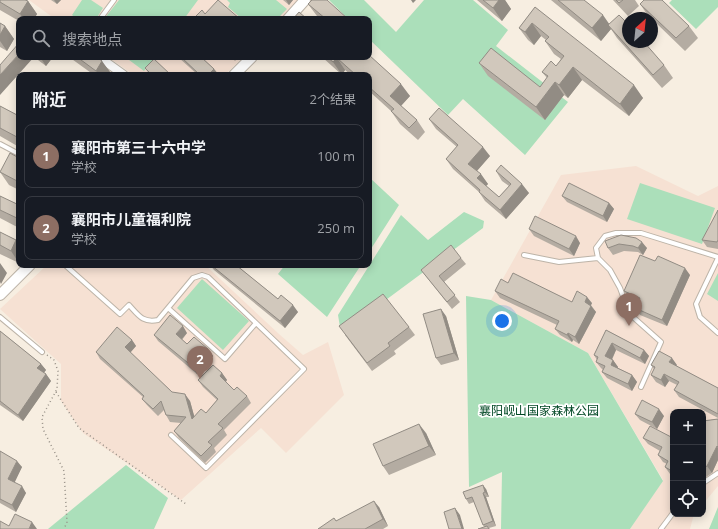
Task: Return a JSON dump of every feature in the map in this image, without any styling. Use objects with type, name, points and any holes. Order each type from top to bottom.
[{"type":"street","points":[[291,16],[305,0]]},
{"type":"street","points":[[103,60],[120,72]]},
{"type":"street","points":[[237,72],[249,60]]},
{"type":"street","points":[[0,295],[27,268]]},
{"type":"lane","points":[[102,16],[114,0]]},
{"type":"lane","points":[[0,144],[16,152]]},
{"type":"lane","points":[[641,387],[661,342],[633,317],[610,270],[598,258],[596,248],[605,236],[616,233],[641,232],[718,257],[696,304],[700,317],[718,333]]},
{"type":"lane","points":[[524,255],[559,262],[598,258]]},
{"type":"lane","points":[[67,268],[120,314],[129,305],[143,320],[150,322],[158,320],[193,278],[202,275],[208,278],[304,369],[206,468],[171,435]]},
{"type":"lane","points":[[168,308],[225,359],[256,323]]},
{"type":"lane","points":[[0,317],[42,352]]},
{"type":"lane","points":[[706,481],[718,473]]},
{"type":"lane","points":[[661,529],[670,517]]},
{"type":"path","points":[[42,352],[54,360],[58,371],[56,392],[42,417],[43,429],[64,471],[67,522],[64,529]]},
{"type":"path","points":[[56,392],[79,428],[186,504]]},
{"type":"shaded area","points":[[29,0],[300,0],[284,16],[51,16]]},
{"type":"shaded area","points":[[112,60],[240,60],[228,72],[130,72]]},
{"type":"shaded area","points":[[636,166],[698,196],[718,186],[718,486],[706,500],[706,409],[670,409],[670,517],[693,517],[690,529],[630,529],[663,480],[588,353],[491,300],[561,175]]},
{"type":"shaded area","points":[[44,268],[208,268],[303,355],[328,342],[344,395],[286,453],[261,428],[181,500],[83,433],[61,401],[61,364],[0,309]]},
{"type":"green space","points":[[82,0],[91,0],[103,8],[98,16],[72,15]]},
{"type":"green space","points":[[119,0],[198,0],[186,16],[106,16]]},
{"type":"green space","points":[[227,0],[276,0],[287,9],[280,16],[238,16],[228,7],[230,3]]},
{"type":"green space","points":[[329,0],[364,0],[396,32],[424,0],[473,0],[508,30],[496,46],[568,102],[525,155],[463,99],[448,115],[372,42],[372,16],[345,16]]},
{"type":"green space","points":[[672,0],[718,0],[718,7],[696,29],[669,3]]},
{"type":"green space","points":[[129,60],[153,60],[144,71]]},
{"type":"green space","points":[[372,180],[399,205],[372,247]]},
{"type":"green space","points":[[640,183],[715,208],[702,244],[627,219]]},
{"type":"green space","points":[[464,212],[484,221],[483,228],[348,328],[340,327],[338,315],[368,268],[372,268],[372,261],[401,215],[428,240]]},
{"type":"green space","points":[[283,268],[359,268],[327,317],[278,274]]},
{"type":"green space","points":[[718,273],[718,301],[707,294]]},
{"type":"green space","points":[[202,279],[249,321],[223,350],[177,308]]},
{"type":"green space","name":"襄阳岘山国家森林公园","points":[[466,296],[491,300],[588,353],[663,481],[630,529],[501,529],[502,472],[469,487]]},
{"type":"green space","points":[[126,465],[168,498],[154,529],[48,529]]},
{"type":"green space","points":[[718,507],[718,529],[709,529]]},
{"type":"building","points":[[0,0],[28,1],[20,14],[0,2]]},
{"type":"building","points":[[218,0],[237,16],[196,16],[202,10],[205,14]]},
{"type":"building","points":[[312,0],[327,0],[345,16],[322,16],[308,4]]},
{"type":"building","points":[[483,0],[499,0],[493,8]]},
{"type":"building","points":[[558,0],[584,0],[603,15],[592,28]]},
{"type":"building","points":[[616,0],[623,0],[619,3]]},
{"type":"building","points":[[644,0],[662,0],[689,26],[676,38],[658,21],[658,12],[648,12],[640,4]]},
{"type":"building","points":[[535,7],[634,85],[620,104],[573,67],[559,85],[555,82],[536,107],[479,63],[491,48],[540,87],[548,76],[542,72],[551,61],[556,66],[564,56],[545,41],[549,37],[532,23],[525,32],[519,28]]},
{"type":"building","points":[[299,12],[304,16],[296,16]]},
{"type":"building","points":[[619,15],[622,18],[622,41],[608,25]]},
{"type":"building","points":[[0,23],[5,26],[0,35]]},
{"type":"building","points":[[16,46],[16,57],[0,75],[0,65]]},
{"type":"building","points":[[629,48],[649,48],[664,65],[653,75]]},
{"type":"building","points":[[372,58],[401,84],[390,96],[417,120],[409,128],[391,111],[394,109],[372,90],[372,72],[353,72],[339,60],[372,60]]},
{"type":"building","points":[[81,60],[101,60],[102,61],[96,71]]},
{"type":"building","points":[[153,60],[155,60],[168,72],[149,72],[145,68]]},
{"type":"building","points":[[184,60],[204,60],[214,69],[211,72],[197,72]]},
{"type":"building","points":[[0,106],[16,114],[16,136],[0,128]]},
{"type":"building","points":[[439,108],[483,147],[468,164],[481,174],[477,178],[499,197],[511,184],[496,171],[501,165],[522,184],[500,210],[479,192],[480,190],[446,159],[458,145],[429,119]]},
{"type":"building","points":[[10,153],[16,156],[16,180],[0,172]]},
{"type":"building","points":[[569,183],[609,203],[603,216],[562,196]]},
{"type":"building","points":[[0,196],[16,204],[16,218],[0,210]]},
{"type":"building","points":[[718,210],[717,242],[702,240]]},
{"type":"building","points":[[535,216],[576,236],[569,249],[529,229]]},
{"type":"building","points":[[0,232],[16,240],[11,251],[0,245]]},
{"type":"building","points":[[621,235],[636,238],[642,242],[638,248],[619,244],[608,248],[605,241]]},
{"type":"building","points":[[451,245],[461,258],[439,276],[455,295],[447,302],[421,270]]},
{"type":"building","points":[[640,255],[655,261],[658,256],[685,268],[662,320],[635,308],[640,298],[624,291]]},
{"type":"building","points":[[215,268],[240,268],[278,299],[281,295],[293,305],[280,321]]},
{"type":"building","points":[[513,273],[572,302],[577,291],[587,297],[585,302],[591,306],[575,337],[555,329],[559,321],[495,291],[501,279],[508,283]]},
{"type":"building","points":[[383,294],[409,327],[388,343],[390,346],[367,363],[339,326]]},
{"type":"building","points":[[441,309],[454,353],[436,358],[423,314]]},
{"type":"building","points":[[170,315],[183,326],[176,334],[187,344],[194,337],[208,349],[193,367],[154,335]]},
{"type":"building","points":[[117,327],[132,340],[125,347],[172,392],[185,394],[192,419],[201,409],[206,413],[218,399],[198,380],[213,365],[222,373],[220,376],[234,390],[237,387],[247,396],[218,424],[223,428],[208,442],[212,445],[201,456],[174,431],[186,417],[166,415],[161,401],[153,409],[142,399],[144,396],[96,352]]},
{"type":"building","points":[[606,330],[644,350],[640,358],[612,343],[605,356],[613,360],[611,365],[632,375],[628,384],[602,372],[605,366],[596,362],[598,357],[594,355]]},
{"type":"building","points":[[0,331],[41,364],[37,368],[46,374],[18,415],[0,401]]},
{"type":"building","points":[[659,351],[672,358],[669,362],[718,388],[718,414],[674,390],[679,382],[664,374],[661,380],[651,375],[655,367],[651,365]]},
{"type":"building","points":[[642,400],[659,409],[652,422],[635,414]]},
{"type":"building","points":[[718,419],[718,447],[717,446],[706,467],[706,445],[706,421]]},
{"type":"building","points":[[419,424],[429,446],[383,466],[373,444]]},
{"type":"building","points":[[650,426],[670,436],[670,470],[665,467],[668,461],[658,455],[662,447],[643,438]]},
{"type":"building","points":[[0,451],[17,461],[8,479],[22,486],[12,505],[0,499]]},
{"type":"building","points":[[483,485],[485,492],[483,493],[493,521],[483,525],[472,497],[466,499],[463,492]]},
{"type":"building","points":[[374,501],[383,519],[365,529],[318,529],[334,518],[336,521]]},
{"type":"building","points":[[455,508],[462,529],[449,529],[444,512]]},
{"type":"building","points":[[15,514],[32,522],[29,529],[0,529],[0,521],[9,526]]},
{"type":"building","points":[[487,526],[489,529],[478,529]]},
{"type":"place","name":"襄阳市第三十六中学","points":[[629,326]]},
{"type":"place","name":"襄阳市儿童福利院","points":[[200,379]]}]
